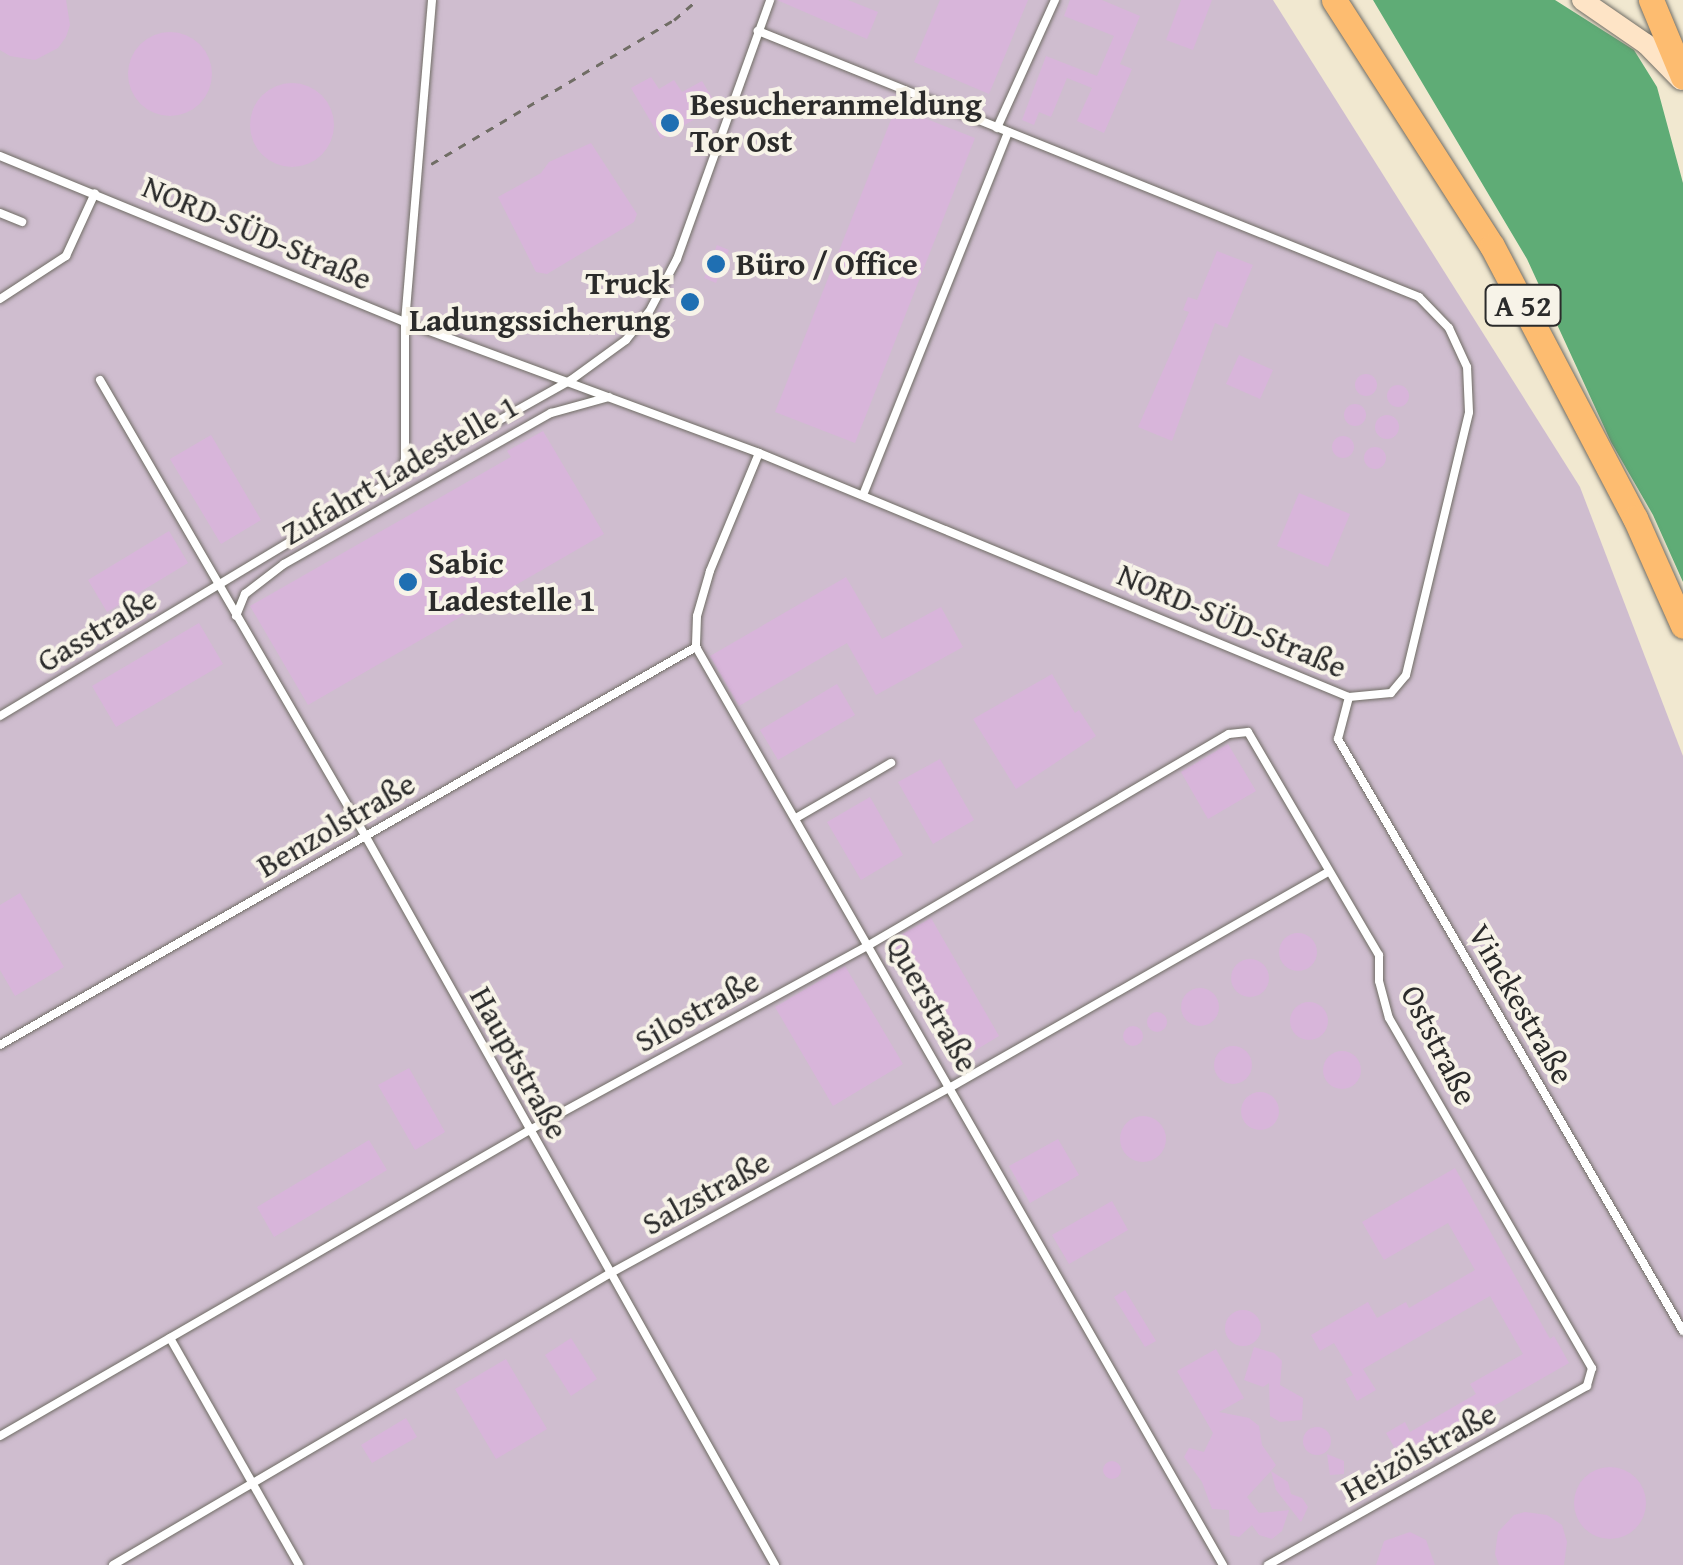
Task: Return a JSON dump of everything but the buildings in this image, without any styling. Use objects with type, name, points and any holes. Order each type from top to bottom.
[{"type":"highway","name":"A 52","points":[[1334,0],[1492,246],[1635,518],[1683,626]]},
{"type":"highway","points":[[1651,0],[1683,79]]},
{"type":"street","points":[[1582,0],[1646,44],[1683,79]]},
{"type":"lane","points":[[398,477],[405,460],[404,322],[432,0]]},
{"type":"lane","name":"Gasstraße","points":[[0,716],[398,477],[571,380],[626,340],[649,312],[677,259],[742,88],[770,0]]},
{"type":"lane","points":[[997,128],[1056,0]]},
{"type":"lane","name":"NORD-SÜD-Straße","points":[[0,156],[404,322],[571,380],[759,453],[1349,697],[1391,694],[1406,675],[1469,412],[1467,367],[1449,328],[1419,297],[758,31]]},
{"type":"lane","points":[[863,495],[1008,132]]},
{"type":"lane","points":[[0,299],[66,256],[95,194]]},
{"type":"lane","points":[[0,213],[22,222]]},
{"type":"lane","name":"Hauptstraße","points":[[100,380],[366,837],[775,1565]]},
{"type":"lane","name":"Zufahrt Ladestelle 1","points":[[236,616],[245,594],[284,564],[551,413],[610,397]]},
{"type":"lane","points":[[696,647],[697,616],[710,571],[759,453]]},
{"type":"lane","name":"Querstraße","points":[[696,647],[1223,1565]]},
{"type":"lane","name":"Benzolstraße","points":[[0,1044],[696,647]]},
{"type":"lane","name":"Vinckestraße","points":[[1349,697],[1338,740],[1683,1331]]},
{"type":"lane","name":"Oststraße","points":[[1248,732],[1379,955],[1379,981],[1389,1018],[1592,1368],[1590,1379]]},
{"type":"lane","name":"Silostraße","points":[[0,1436],[528,1131],[869,945],[1229,734],[1248,732]]},
{"type":"lane","points":[[796,818],[891,764]]},
{"type":"lane","name":"Salzstraße","points":[[113,1565],[609,1274],[951,1088],[1328,872]]},
{"type":"lane","points":[[170,1338],[299,1565]]},
{"type":"lane","name":"Heizölstraße","points":[[1268,1565],[1587,1386],[1590,1379]]},
{"type":"path","points":[[416,182],[430,173],[436,158],[674,20],[697,0]]},
{"type":"shaded area","points":[[0,0],[1273,0],[1580,487],[1683,756],[1683,1565],[0,1565]]},
{"type":"green space","points":[[1373,0],[1555,0],[1634,50],[1657,87],[1683,183],[1683,582],[1653,515],[1611,442],[1527,259]]},
{"type":"place","name":"Besucheranmeldung Tor Ost","points":[[670,123]]},
{"type":"place","name":"Büro / Office","points":[[716,264]]},
{"type":"place","name":"Truck Ladungssicherung","points":[[690,302]]},
{"type":"place","name":"Sabic Ladestelle 1","points":[[408,582]]}]
